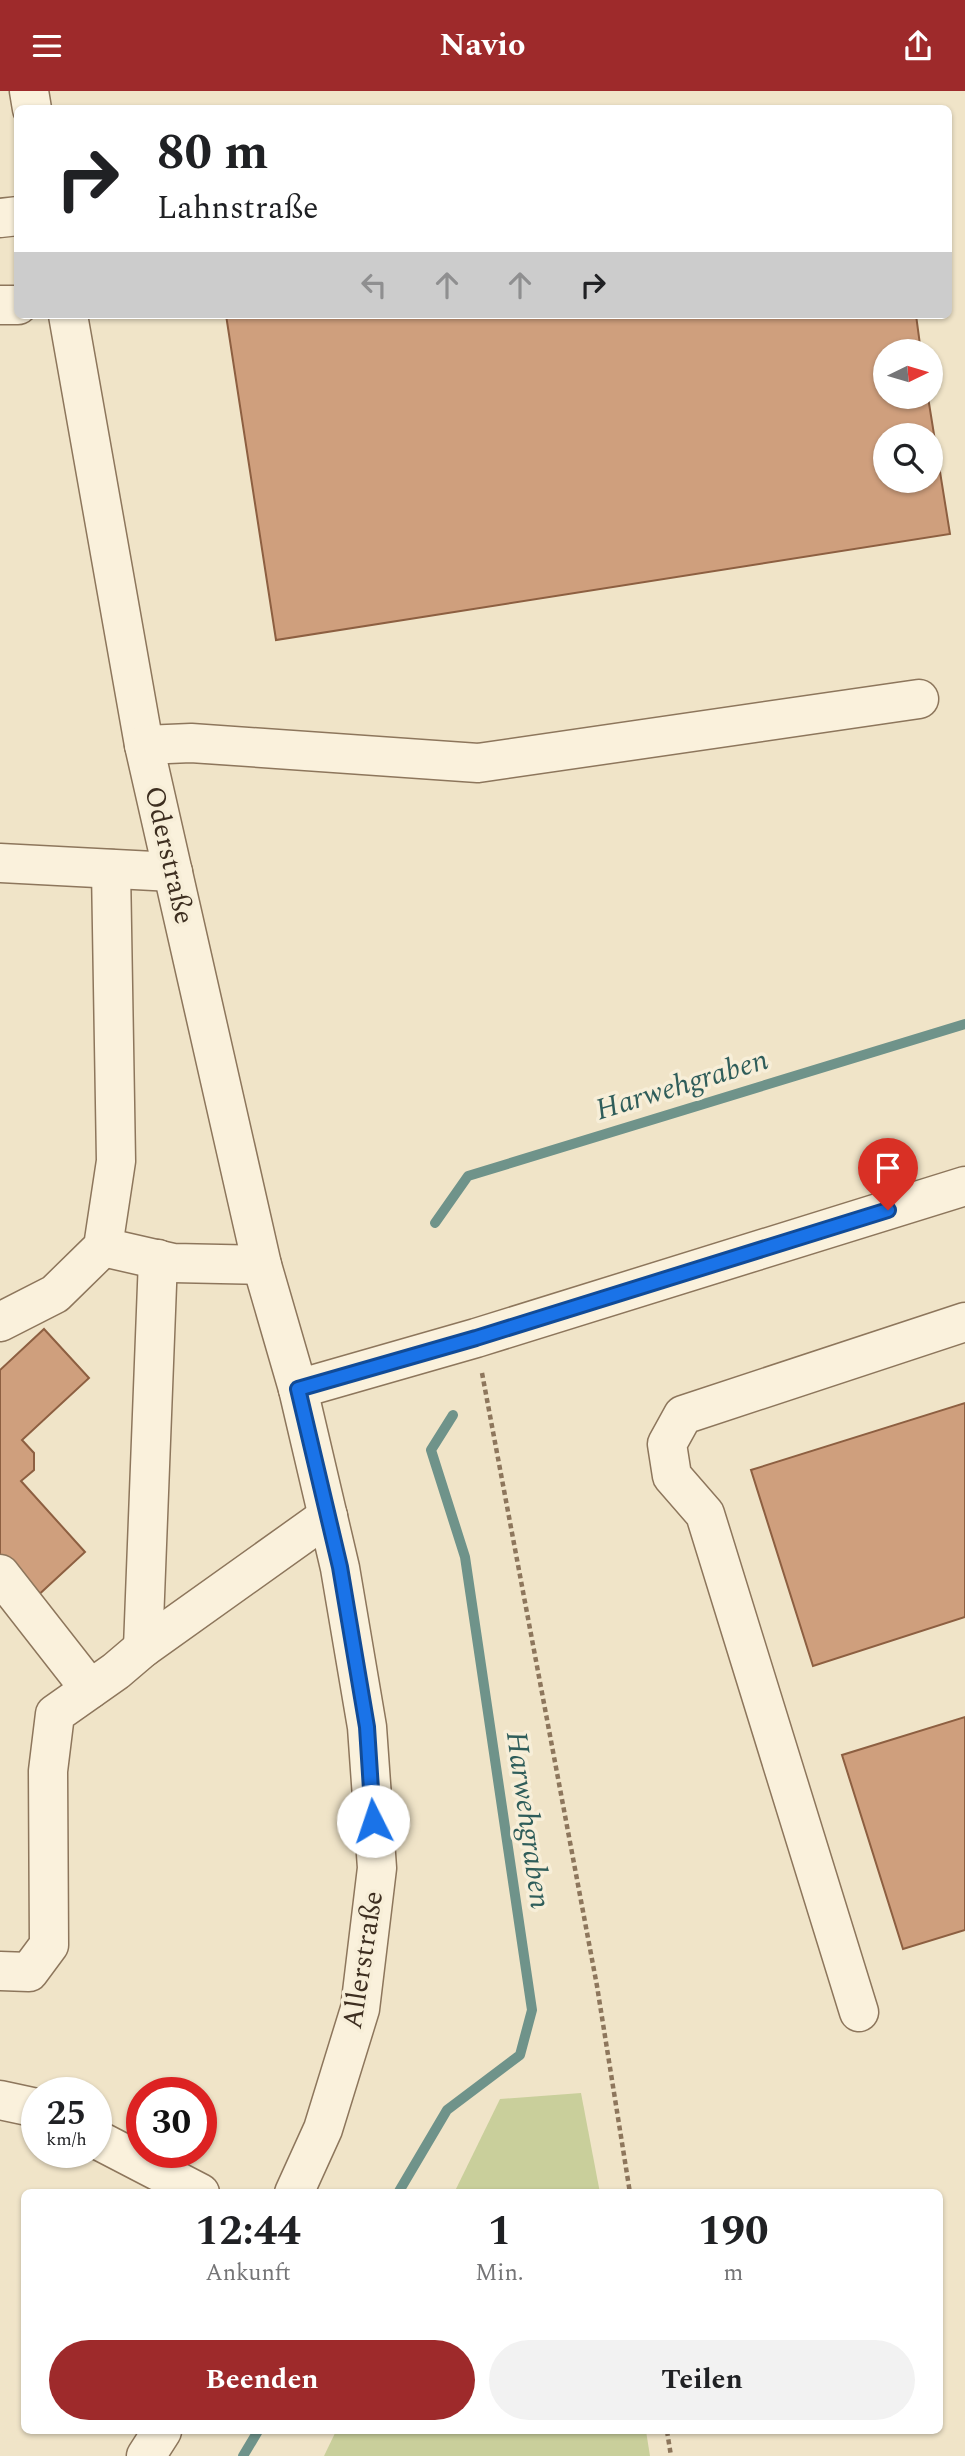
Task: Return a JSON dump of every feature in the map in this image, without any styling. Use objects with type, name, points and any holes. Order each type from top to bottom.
[{"type":"street","name":"Oderstraße","points":[[69,319],[144,745],[262,1265],[298,1389]]},
{"type":"street","points":[[144,745],[191,743],[478,763],[919,699]]},
{"type":"street","points":[[0,863],[173,872]]},
{"type":"street","points":[[0,1322],[55,1294],[103,1247],[116,1161],[111,869]]},
{"type":"street","points":[[298,1389],[476,1338],[965,1185]]},
{"type":"street","points":[[103,1247],[173,1263],[262,1265]]},
{"type":"street","points":[[143,1648],[158,1259]]},
{"type":"street","points":[[859,2012],[705,1514],[672,1476],[667,1444],[683,1415],[965,1322]]},
{"type":"street","name":"Allerstraße","points":[[296,2189],[323,2129],[360,2009],[377,1868],[367,1727],[340,1567],[298,1389]]},
{"type":"street","points":[[0,1971],[29,1972],[49,1945],[48,1771],[55,1714],[328,1516]]},
{"type":"street","points":[[0,1574],[90,1689]]},
{"type":"street","points":[[0,2100],[21,2105]]},
{"type":"street","points":[[112,2147],[192,2189]]},
{"type":"street","points":[[146,2456],[160,2434]]},
{"type":"path","points":[[476,1338],[597,1986],[629,2189]]},
{"type":"path","points":[[667,2434],[671,2456]]},
{"type":"green space","points":[[581,2093],[599,2189],[456,2189],[500,2099]]},
{"type":"green space","points":[[335,2434],[646,2434],[650,2456],[324,2456]]},
{"type":"building","points":[[227,319],[917,319],[919,339],[873,339],[873,409],[930,409],[932,423],[873,423],[873,493],[943,493],[943,490],[950,534],[276,640]]},
{"type":"building","points":[[44,1329],[89,1378],[22,1440],[34,1453],[34,1470],[21,1481],[85,1552],[34,1599],[0,1562],[0,1370]]},
{"type":"building","points":[[965,1403],[965,1617],[813,1666],[751,1470]]},
{"type":"building","points":[[965,1717],[965,1930],[903,1949],[842,1755]]},
{"type":"waterway","name":"Harwehgraben","points":[[435,1223],[468,1176],[965,1024]]},
{"type":"waterway","name":"Harwehgraben","points":[[400,2189],[447,2110],[520,2055],[532,2010],[465,1557],[431,1450],[453,1415]]},
{"type":"waterway","name":"Harwehgraben","points":[[243,2456],[256,2434]]},
{"type":"route","points":[[373,1821],[367,1727],[340,1567],[298,1389],[476,1338],[888,1210]]}]
